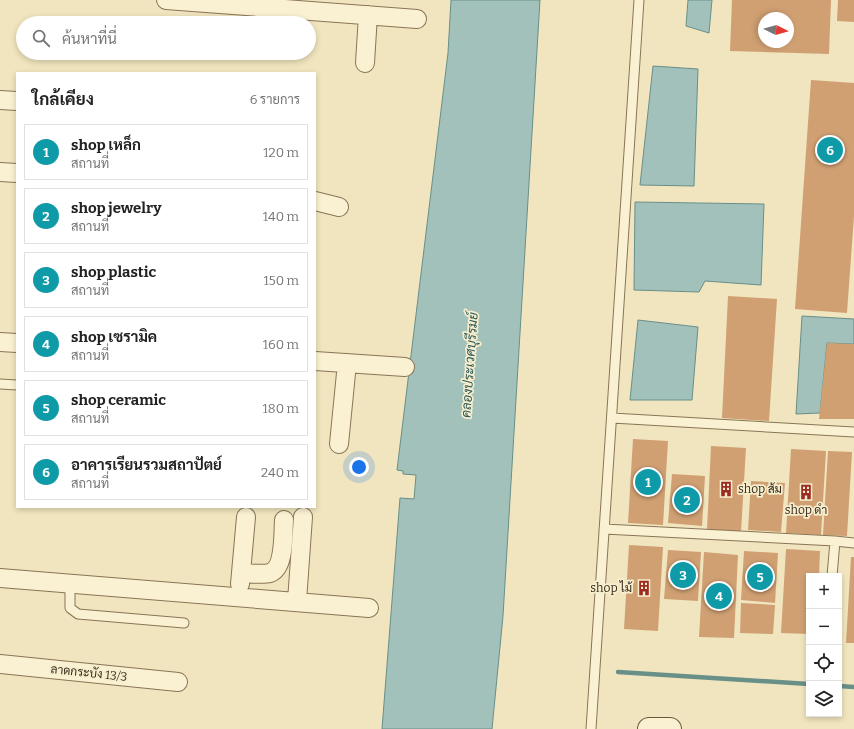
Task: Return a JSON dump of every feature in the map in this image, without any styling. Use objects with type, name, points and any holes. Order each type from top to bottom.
[{"type":"main road","points":[[649,729],[670,729]]},
{"type":"street","points":[[166,0],[311,5],[374,10],[417,19]]},
{"type":"street","points":[[364,63],[374,10]]},
{"type":"street","points":[[0,100],[16,101]]},
{"type":"street","points":[[0,172],[16,173]]},
{"type":"street","points":[[316,200],[339,207]]},
{"type":"street","points":[[0,342],[16,343]]},
{"type":"street","points":[[316,362],[405,367]]},
{"type":"street","points":[[339,444],[347,364]]},
{"type":"street","points":[[239,597],[246,517]]},
{"type":"street","points":[[297,602],[303,517]]},
{"type":"street","points":[[241,573],[269,573],[275,570],[280,560],[284,520]]},
{"type":"street","points":[[0,578],[370,608]]},
{"type":"street","name":"ลาดกระบัง 13/3","points":[[0,664],[178,682]]},
{"type":"lane","points":[[591,729],[639,0]]},
{"type":"lane","points":[[0,384],[16,385]]},
{"type":"lane","points":[[612,418],[854,432]]},
{"type":"lane","points":[[604,529],[854,543]]},
{"type":"lane","points":[[832,573],[835,541]]},
{"type":"lane","points":[[70,583],[70,608],[78,614],[184,623]]},
{"type":"water","name":"คลองประเวศบุรีรมย์","points":[[451,0],[540,0],[503,616],[492,729],[382,729],[400,498],[414,499],[416,475],[403,474],[403,471],[397,470],[448,53]]},
{"type":"water","points":[[688,0],[712,0],[709,33],[686,26]]},
{"type":"water","points":[[653,66],[698,69],[694,186],[640,185]]},
{"type":"water","points":[[635,202],[764,204],[761,285],[705,281],[699,292],[634,290]]},
{"type":"water","points":[[802,316],[854,319],[854,344],[827,343],[820,413],[796,414]]},
{"type":"water","points":[[638,320],[698,327],[692,400],[630,400]]},
{"type":"building","points":[[732,0],[831,0],[829,54],[730,51]]},
{"type":"building","points":[[838,0],[854,0],[854,22],[837,21]]},
{"type":"building","points":[[811,80],[854,83],[854,216],[847,313],[795,309]]},
{"type":"building","points":[[728,296],[777,299],[769,421],[722,418]]},
{"type":"building","points":[[827,343],[854,344],[854,419],[819,419]]},
{"type":"building","points":[[633,439],[668,441],[663,525],[628,523]]},
{"type":"building","name":"shop ส้ม","points":[[711,446],[746,448],[741,532],[707,530]]},
{"type":"building","name":"shop ดำ","points":[[791,449],[826,451],[821,535],[786,533]]},
{"type":"building","points":[[828,451],[852,452],[847,536],[823,535]]},
{"type":"building","points":[[672,474],[705,476],[702,526],[668,523]]},
{"type":"building","points":[[751,481],[785,483],[781,532],[748,530]]},
{"type":"building","name":"shop ไม้","points":[[629,545],[663,547],[658,631],[624,629]]},
{"type":"building","points":[[786,549],[820,551],[819,573],[806,573],[806,634],[781,633]]},
{"type":"building","points":[[668,550],[701,552],[698,601],[664,599]]},
{"type":"building","points":[[744,551],[778,553],[775,603],[741,600]]},
{"type":"building","points":[[704,552],[738,555],[734,638],[699,637]]},
{"type":"building","points":[[851,557],[854,557],[854,643],[846,643]]},
{"type":"building","points":[[741,603],[775,605],[773,634],[740,633]]},
{"type":"waterway","points":[[618,672],[806,684]]},
{"type":"waterway","points":[[842,686],[854,687]]},
{"type":"place","name":"อาคารเรียนรวมสถาปัตย์","points":[[830,150]]},
{"type":"place","name":"shop เหล็ก","points":[[648,482]]},
{"type":"place","name":"shop ส้ม","points":[[726,489]]},
{"type":"place","name":"shop ดำ","points":[[806,492]]},
{"type":"place","name":"shop jewelry","points":[[687,500]]},
{"type":"place","name":"shop plastic","points":[[683,575]]},
{"type":"place","name":"shop ceramic","points":[[760,577]]},
{"type":"place","name":"shop ไม้","points":[[644,588]]},
{"type":"place","name":"shop เซรามิค","points":[[719,596]]}]
